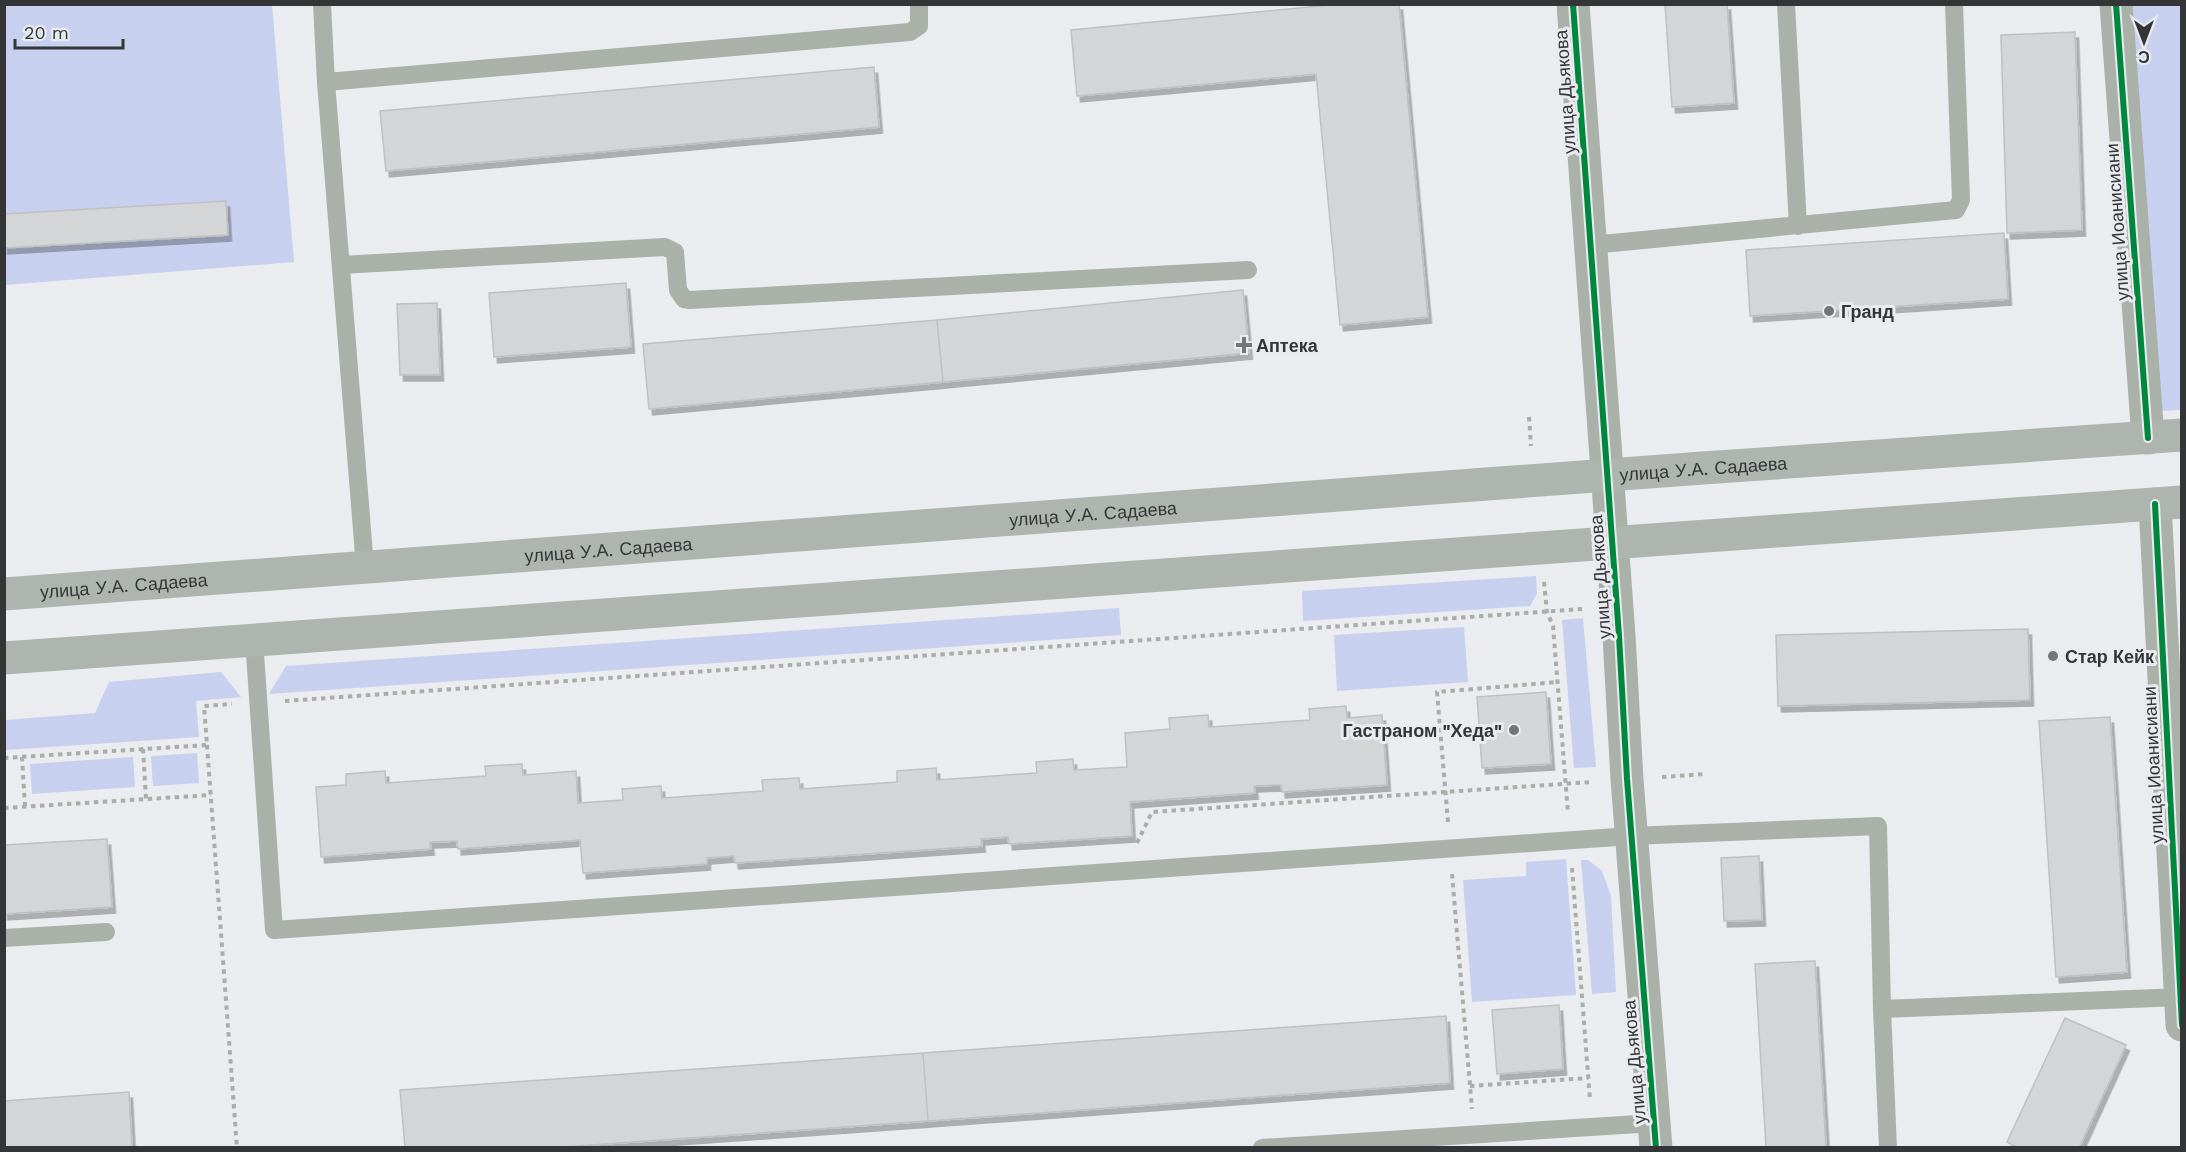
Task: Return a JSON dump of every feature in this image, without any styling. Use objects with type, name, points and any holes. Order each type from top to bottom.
[{"type":"main road","name":"улица У.А. Садаева","points":[[4,594],[2181,435]]},
{"type":"main road","points":[[4,658],[1612,541],[2168,503]]},
{"type":"street","name":"улица Дьякова","points":[[1574,4],[1631,836],[1655,1135]]},
{"type":"street","name":"улица Иоанисиани","points":[[2116,4],[2148,438]]},
{"type":"street","name":"улица Иоанисиани","points":[[2168,503],[2180,1011]]},
{"type":"lane","points":[[322,4],[326,82],[365,567]]},
{"type":"lane","points":[[326,82],[910,32],[919,26],[919,4]]},
{"type":"lane","points":[[1786,4],[1798,226]]},
{"type":"lane","points":[[1591,245],[1956,210],[1960,206],[1954,4]]},
{"type":"lane","points":[[341,265],[665,247],[675,252],[678,290],[684,299],[690,300],[1248,270]]},
{"type":"lane","points":[[254,639],[274,930],[1631,836],[1878,826],[1888,1148]]},
{"type":"lane","points":[[4,938],[106,932]]},
{"type":"lane","points":[[1882,1009],[2180,1011]]},
{"type":"lane","points":[[1262,1148],[1592,1127],[1655,1135]]},
{"type":"path","points":[[1529,417],[1535,482]]},
{"type":"path","points":[[1541,547],[1547,612],[1553,626],[1592,1127]]},
{"type":"path","points":[[237,1148],[204,706],[1617,606]]},
{"type":"path","points":[[4,758],[207,745]]},
{"type":"path","points":[[143,748],[146,799]]},
{"type":"path","points":[[22,757],[25,807]]},
{"type":"path","points":[[1126,844],[1138,843],[1152,812],[1706,774]]},
{"type":"path","points":[[4,808],[211,795]]},
{"type":"path","points":[[1470,1086],[1588,1078]]},
{"type":"shaded area","points":[[5,5],[272,5],[294,262],[5,285]]},
{"type":"shaded area","points":[[2131,5],[2181,5],[2181,410],[2161,411]]},
{"type":"shaded area","points":[[1536,576],[1537,594],[1530,606],[1303,621],[1302,591]]},
{"type":"shaded area","points":[[1119,608],[1121,635],[269,694],[286,666]]},
{"type":"shaded area","points":[[1583,618],[1596,767],[1574,768],[1562,620]]},
{"type":"shaded area","points":[[1464,627],[1468,682],[1337,691],[1334,635]]},
{"type":"shaded area","points":[[221,672],[241,697],[196,701],[199,737],[5,750],[5,720],[95,713],[109,682]]},
{"type":"shaded area","points":[[197,753],[199,783],[153,786],[151,756]]},
{"type":"shaded area","points":[[133,757],[135,787],[32,794],[30,764]]},
{"type":"shaded area","points":[[1566,859],[1576,995],[1472,1002],[1463,880],[1526,876],[1526,862]]},
{"type":"shaded area","points":[[1581,860],[1588,860],[1602,871],[1611,896],[1616,992],[1592,994]]},
{"type":"building","points":[[1340,4],[1399,4],[1428,317],[1340,325],[1316,74],[1077,96],[1071,30]]},
{"type":"building","points":[[1665,4],[1727,4],[1734,103],[1672,107]]},
{"type":"building","points":[[2075,32],[2082,230],[2007,233],[2001,35]]},
{"type":"building","points":[[874,67],[879,127],[386,171],[380,111]]},
{"type":"building","points":[[226,201],[228,235],[4,248],[4,214]]},
{"type":"building","points":[[2004,233],[2008,299],[1750,316],[1746,250]]},
{"type":"building","points":[[626,283],[631,347],[494,357],[489,293]]},
{"type":"building","points":[[1243,290],[1249,353],[943,382],[937,320]]},
{"type":"building","points":[[437,303],[440,375],[400,375],[397,304]]},
{"type":"building","points":[[937,320],[943,382],[649,409],[643,344]]},
{"type":"building","points":[[2028,629],[2030,700],[1778,706],[1776,635]]},
{"type":"building","name":"Гастраном \"Хеда\"","points":[[1546,692],[1551,764],[1482,768],[1477,697]]},
{"type":"building","points":[[1346,706],[1347,718],[1382,715],[1387,785],[1282,792],[1281,785],[1254,786],[1255,793],[1130,802],[1132,836],[1009,844],[1008,837],[981,839],[982,846],[735,863],[734,856],[707,858],[707,864],[583,873],[580,840],[458,849],[457,841],[430,842],[431,849],[321,857],[316,787],[346,785],[346,774],[385,771],[386,783],[486,776],[485,766],[522,764],[523,775],[576,771],[578,803],[623,800],[622,789],[661,786],[662,798],[763,791],[762,780],[799,778],[800,789],[897,782],[897,771],[936,768],[937,780],[1037,773],[1036,762],[1073,759],[1074,770],[1127,767],[1125,733],[1170,729],[1169,718],[1208,715],[1209,727],[1310,720],[1309,709]]},
{"type":"building","points":[[2110,717],[2127,972],[2056,977],[2039,721]]},
{"type":"building","points":[[107,839],[112,907],[4,914],[4,845]]},
{"type":"building","points":[[1759,856],[1762,920],[1724,921],[1721,858]]},
{"type":"building","points":[[1815,961],[1826,1148],[1766,1148],[1755,964]]},
{"type":"building","points":[[1559,1005],[1563,1069],[1497,1074],[1492,1010]]},
{"type":"building","points":[[1446,1016],[1450,1083],[928,1121],[923,1053]]},
{"type":"building","points":[[2065,1018],[2126,1045],[2079,1148],[2018,1148],[2007,1142]]},
{"type":"building","points":[[923,1053],[928,1121],[548,1148],[405,1148],[400,1090]]},
{"type":"building","points":[[129,1092],[132,1148],[4,1148],[4,1101]]},
{"type":"cycle path","points":[[1573,4],[1619,636],[1627,779],[1656,1148]]},
{"type":"cycle path","points":[[2116,4],[2148,438]]},
{"type":"cycle path","points":[[2155,504],[2182,1025]]},
{"type":"place","name":"Гранд","points":[[1829,311]]},
{"type":"place","name":"Аптека","points":[[1244,345]]},
{"type":"place","name":"Стар Кейк","points":[[2053,656]]},
{"type":"place","name":"Гастраном \"Хеда\"","points":[[1514,730]]}]
